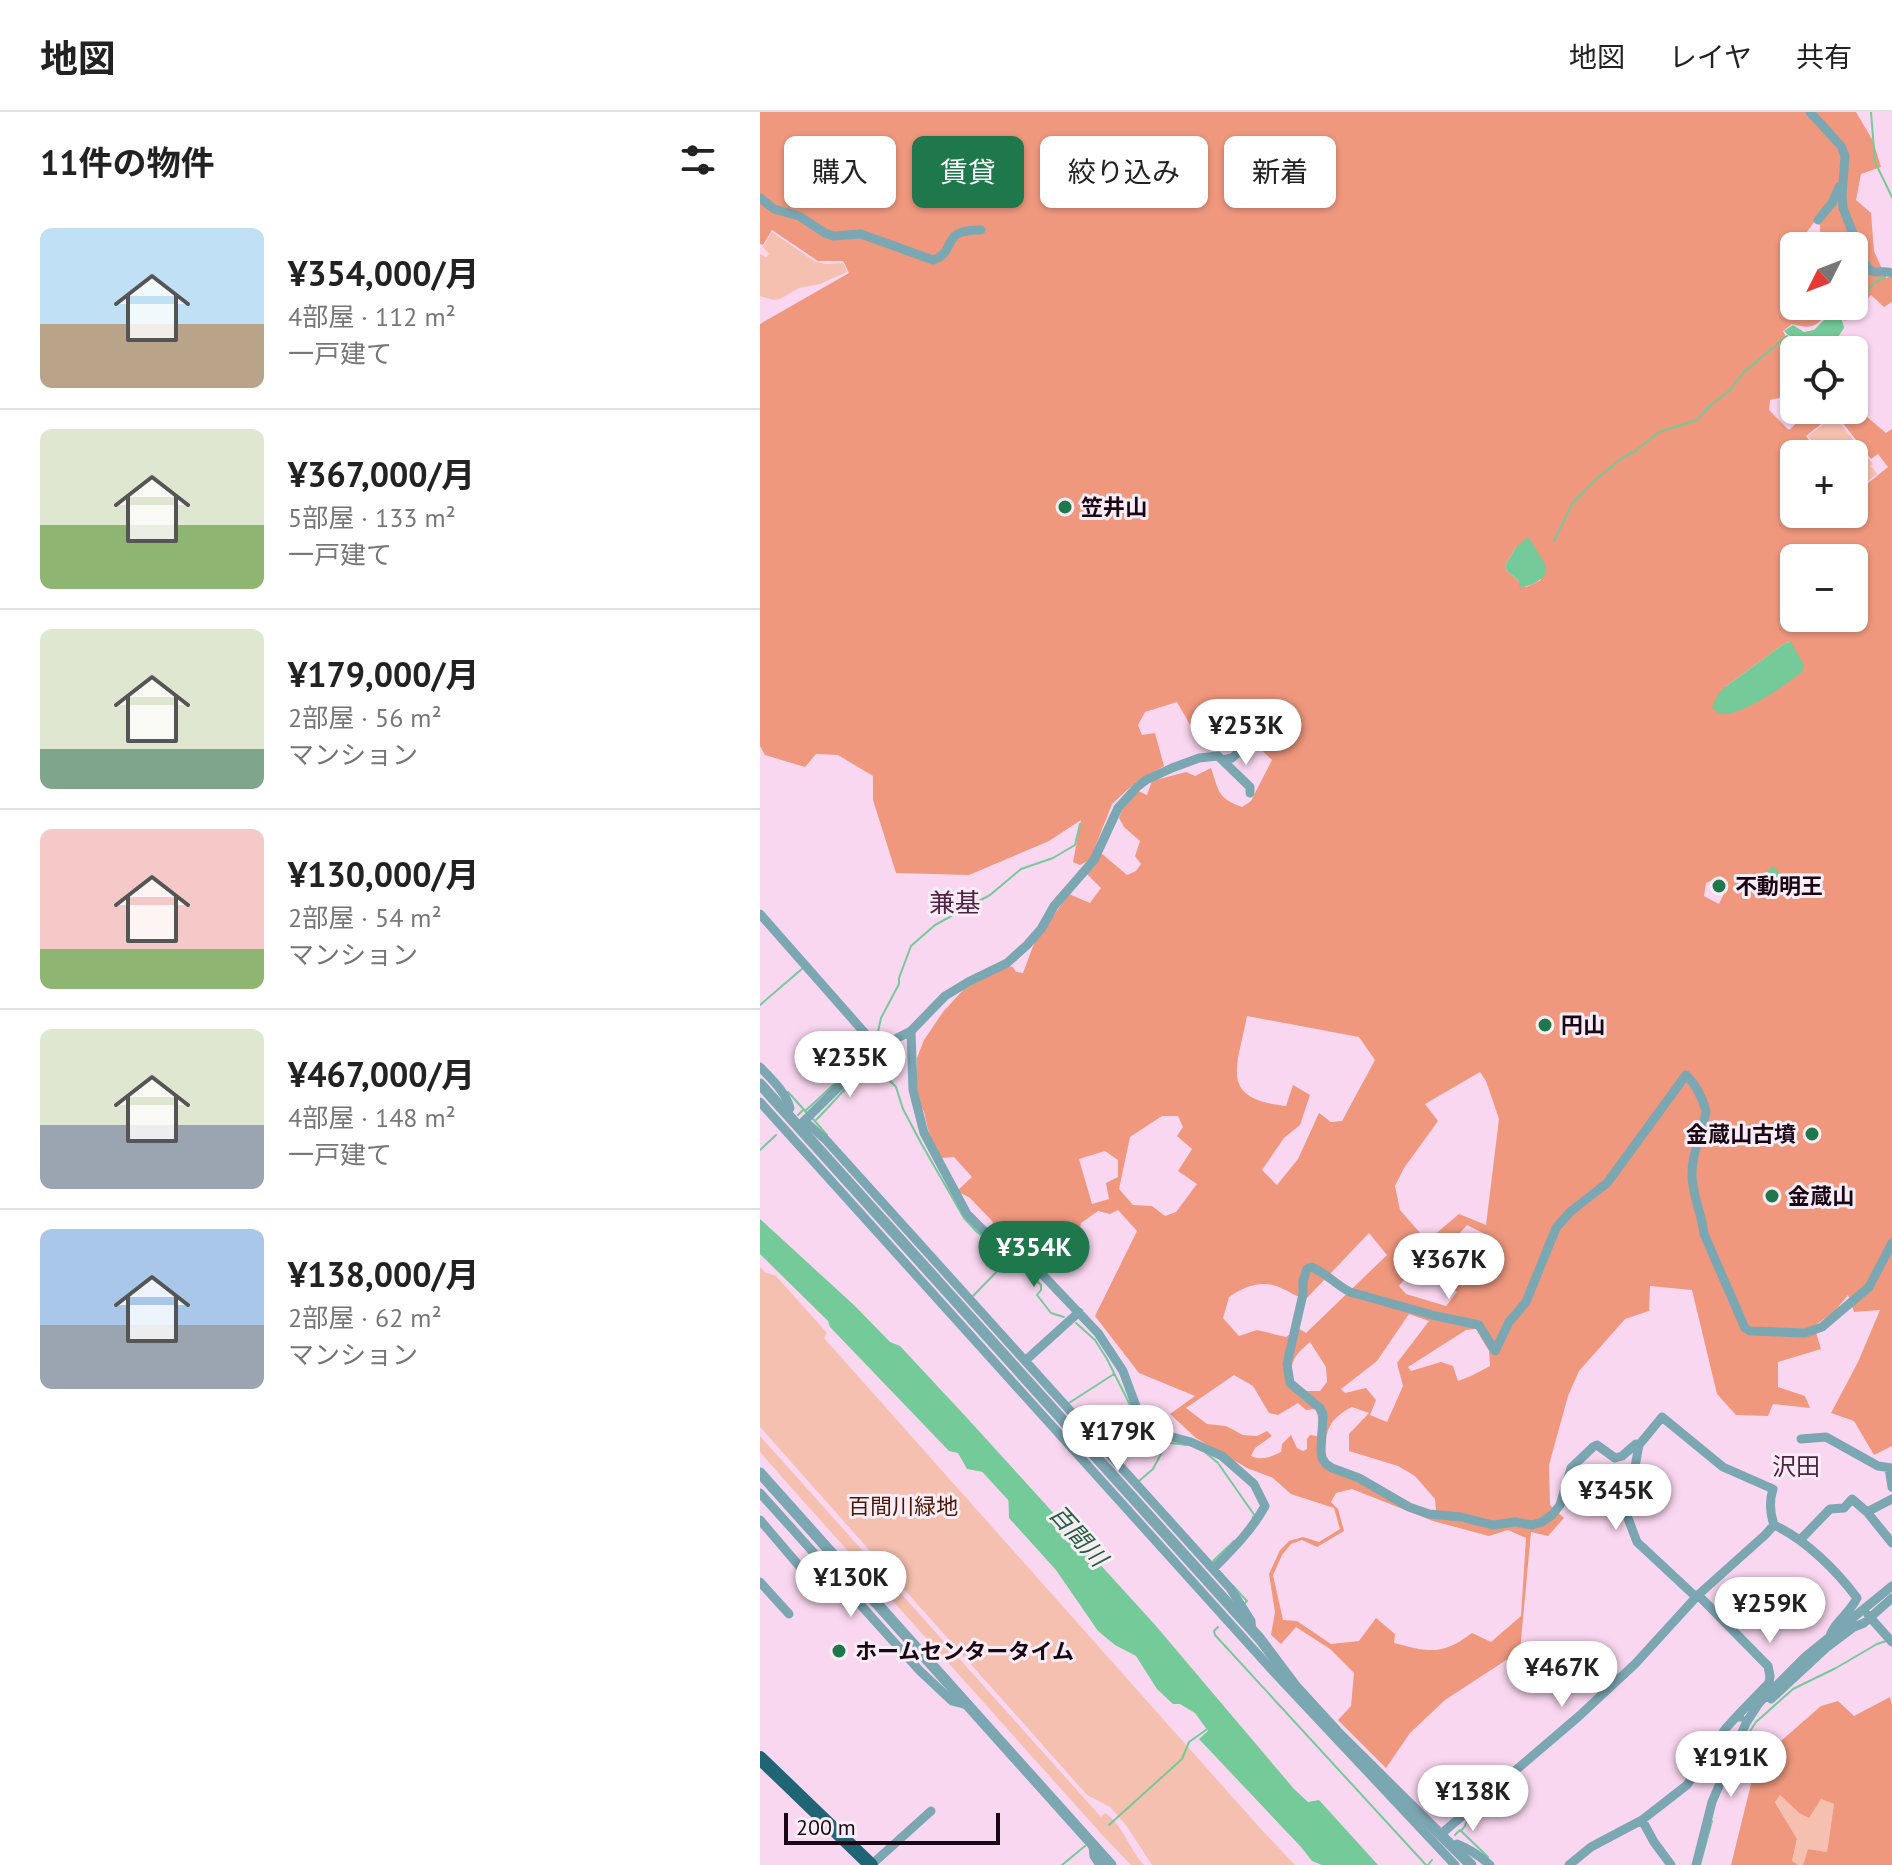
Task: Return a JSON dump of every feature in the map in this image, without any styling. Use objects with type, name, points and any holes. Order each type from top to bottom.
[{"type":"highway","points":[[760,1758],[871,1865]]},
{"type":"street","points":[[1810,112],[1841,146],[1845,156],[1843,208],[1864,262],[1874,273],[1891,273]]},
{"type":"street","points":[[1818,220],[1832,203],[1843,180]]},
{"type":"street","points":[[760,198],[774,209],[799,216],[833,236],[861,234],[933,260],[942,256],[951,239],[959,232],[981,230]]},
{"type":"street","points":[[1223,760],[1232,758],[1252,740]]},
{"type":"street","points":[[801,1125],[878,1048],[911,1031],[945,996],[1007,963],[1032,939],[1054,906],[1094,860],[1118,808],[1146,780],[1199,758],[1218,756],[1250,787],[1250,793]]},
{"type":"street","points":[[760,914],[878,1048]]},
{"type":"street","points":[[911,1031],[913,1090],[918,1115],[927,1141],[962,1206],[983,1230],[1039,1271],[1098,1333],[1123,1371],[1146,1425],[1154,1432],[1191,1442],[1222,1456],[1254,1484],[1264,1501],[1265,1506],[1257,1520],[1214,1567]]},
{"type":"street","points":[[760,1067],[783,1092],[790,1105],[787,1113]]},
{"type":"street","points":[[1639,1445],[1615,1458],[1597,1445],[1593,1447],[1571,1468],[1560,1505],[1552,1515],[1532,1525],[1515,1522],[1483,1524],[1461,1517],[1429,1514],[1409,1507],[1359,1478],[1332,1468],[1322,1458],[1323,1414],[1290,1383],[1288,1376],[1287,1364],[1303,1294],[1304,1274],[1311,1267],[1316,1268],[1350,1292],[1479,1325],[1495,1351],[1509,1322],[1526,1302],[1556,1228],[1570,1212],[1607,1183],[1686,1075],[1706,1111],[1692,1171],[1704,1234],[1745,1328],[1750,1331],[1805,1333],[1822,1327],[1869,1287],[1892,1243]]},
{"type":"street","points":[[760,1084],[801,1125],[1252,1631],[1296,1687],[1471,1865]]},
{"type":"street","points":[[760,1102],[1272,1670],[1455,1865]]},
{"type":"street","points":[[801,1125],[809,1125],[826,1140],[1214,1567],[1251,1621],[1252,1631]]},
{"type":"street","points":[[1027,1359],[1079,1312]]},
{"type":"street","points":[[1569,1865],[1591,1847],[1642,1820],[1687,1785],[1726,1728],[1769,1683],[1768,1666],[1637,1542],[1626,1513],[1616,1501],[1615,1491],[1634,1472],[1639,1445],[1662,1417],[1723,1467],[1773,1489],[1770,1509],[1774,1525],[1800,1540],[1845,1582],[1857,1598],[1829,1638]]},
{"type":"street","points":[[1801,1439],[1826,1437],[1878,1466],[1890,1468],[1892,1487]]},
{"type":"street","points":[[760,1473],[1111,1865]]},
{"type":"street","points":[[760,1493],[920,1671],[952,1701],[967,1705]]},
{"type":"street","points":[[1800,1540],[1830,1509],[1844,1508],[1852,1499],[1892,1543]]},
{"type":"street","points":[[1867,1512],[1892,1500]]},
{"type":"street","points":[[760,1520],[818,1588]]},
{"type":"street","points":[[1441,1834],[1578,1717],[1635,1664],[1697,1596],[1774,1525]]},
{"type":"street","points":[[1746,1723],[1890,1591],[1892,1577]]},
{"type":"street","points":[[760,1582],[789,1614]]},
{"type":"street","points":[[1696,1865],[1712,1802],[1746,1723],[1759,1703],[1805,1657],[1866,1613]]},
{"type":"street","points":[[1866,1613],[1892,1642]]},
{"type":"street","points":[[1738,1715],[1746,1723]]},
{"type":"street","points":[[871,1865],[931,1811]]},
{"type":"street","points":[[1642,1820],[1671,1865]]},
{"type":"street","points":[[1453,1847],[1457,1844],[1466,1848],[1490,1865]]},
{"type":"street","points":[[1093,1846],[1094,1856],[1100,1865]]},
{"type":"green space","points":[[772,232],[814,261],[843,263],[847,272],[820,284],[799,288],[780,299],[760,296],[760,254],[766,257],[769,254],[763,247]]},
{"type":"green space","points":[[1824,424],[1840,424],[1854,440],[1811,440],[1808,436]]},
{"type":"green space","points":[[1868,458],[1873,464],[1871,466],[1877,474],[1868,481]]},
{"type":"green space","name":"百間川緑地","points":[[760,1267],[776,1276],[827,1333],[824,1338],[1295,1865],[1152,1865],[1126,1825],[1110,1807],[1087,1795],[760,1427]]},
{"type":"green space","points":[[760,1436],[1101,1817],[1105,1813],[1112,1818],[1144,1865],[1131,1865],[1105,1838],[796,1493],[760,1452]]},
{"type":"green space","points":[[1780,1795],[1799,1813],[1821,1799],[1834,1804],[1827,1852],[1808,1849],[1803,1865],[1792,1862],[1797,1839],[1775,1801]]},
{"type":"shaded area","points":[[760,112],[1856,112],[1873,141],[1881,167],[1861,174],[1856,200],[1871,213],[1874,251],[1886,278],[1892,276],[1892,302],[1884,307],[1871,295],[1868,298],[1868,232],[1820,232],[1820,225],[1814,222],[1807,232],[1780,232],[1780,320],[1821,320],[1806,327],[1792,324],[1783,331],[1786,336],[1780,336],[1780,398],[1770,400],[1769,410],[1789,430],[1795,424],[1821,424],[1806,436],[1809,440],[1780,440],[1780,528],[1868,528],[1868,483],[1888,467],[1878,454],[1871,459],[1868,440],[1856,440],[1844,424],[1868,424],[1868,418],[1886,433],[1892,429],[1892,1446],[1874,1455],[1854,1421],[1831,1413],[1858,1362],[1880,1310],[1854,1312],[1848,1295],[1834,1312],[1814,1326],[1821,1349],[1778,1362],[1778,1387],[1805,1396],[1810,1408],[1773,1404],[1768,1416],[1736,1415],[1717,1394],[1692,1290],[1650,1286],[1649,1311],[1625,1319],[1579,1371],[1568,1396],[1549,1465],[1550,1505],[1564,1518],[1548,1536],[1531,1532],[1520,1651],[1445,1700],[1410,1733],[1386,1768],[1338,1720],[1351,1706],[1354,1673],[1330,1649],[1296,1627],[1281,1644],[1271,1635],[1275,1612],[1269,1574],[1280,1550],[1289,1541],[1303,1537],[1319,1542],[1340,1529],[1334,1508],[1291,1494],[1273,1478],[1247,1468],[1196,1438],[1170,1414],[1195,1396],[1139,1373],[1095,1316],[1137,1231],[1118,1210],[1110,1214],[1098,1211],[1081,1223],[1080,1229],[1041,1256],[1024,1253],[990,1229],[993,1222],[970,1198],[957,1191],[972,1177],[954,1157],[941,1158],[930,1138],[916,1081],[917,1058],[924,1040],[964,989],[1007,966],[1023,973],[1035,941],[1069,894],[1090,903],[1101,888],[1087,874],[1101,853],[1127,875],[1136,871],[1141,864],[1135,856],[1140,841],[1119,818],[1138,791],[1147,795],[1152,781],[1186,772],[1195,776],[1211,768],[1223,797],[1242,807],[1251,801],[1272,760],[1239,728],[1202,746],[1177,702],[1145,712],[1138,725],[1142,735],[1155,733],[1164,766],[1136,782],[1112,804],[1090,860],[1080,865],[1073,862],[1081,820],[1049,841],[969,875],[896,873],[873,800],[873,776],[838,755],[816,754],[805,767],[765,755],[760,746],[760,324],[849,273],[843,261],[818,261],[772,230],[763,245],[760,244]],"holes":[[[1516,547],[1541,580],[1526,587],[1505,566]],[[1791,642],[1788,681],[1769,694],[1725,687],[1785,643]],[[1721,876],[1728,885],[1719,904],[1704,896],[1706,883]],[[1247,1016],[1359,1037],[1375,1060],[1342,1121],[1331,1122],[1319,1113],[1298,1159],[1277,1185],[1262,1170],[1284,1138],[1300,1125],[1310,1095],[1293,1085],[1286,1106],[1264,1102],[1241,1088],[1237,1065]],[[1480,1072],[1499,1119],[1486,1225],[1459,1214],[1427,1241],[1400,1210],[1395,1186],[1404,1168],[1438,1121],[1425,1104]],[[1162,1116],[1178,1116],[1183,1127],[1177,1136],[1192,1149],[1178,1171],[1197,1184],[1176,1212],[1165,1216],[1152,1206],[1133,1205],[1119,1189],[1130,1137]],[[1105,1151],[1118,1160],[1118,1177],[1106,1183],[1109,1199],[1092,1204],[1079,1159]],[[1467,1225],[1483,1233],[1463,1286],[1440,1272],[1449,1245]],[[1369,1233],[1387,1255],[1306,1333],[1298,1328],[1286,1337],[1257,1330],[1239,1336],[1223,1318],[1229,1297],[1254,1285],[1274,1285],[1306,1299]],[[1411,1271],[1446,1282],[1457,1292],[1446,1306],[1406,1294],[1399,1286]],[[1409,1314],[1429,1321],[1397,1363],[1403,1386],[1387,1422],[1370,1415],[1376,1400],[1366,1388],[1345,1393],[1341,1389],[1377,1361]],[[1476,1329],[1489,1351],[1490,1366],[1458,1381],[1453,1366],[1441,1362],[1411,1371],[1408,1367],[1466,1330]],[[1310,1342],[1326,1367],[1327,1382],[1320,1391],[1303,1391],[1292,1379],[1293,1362]],[[1234,1375],[1253,1386],[1269,1413],[1278,1415],[1298,1403],[1306,1410],[1315,1409],[1319,1425],[1317,1436],[1310,1435],[1307,1439],[1307,1449],[1297,1448],[1291,1435],[1282,1444],[1281,1452],[1266,1458],[1251,1456],[1255,1448],[1272,1436],[1267,1431],[1257,1436],[1243,1435],[1226,1426],[1207,1424],[1186,1408]],[[1352,1407],[1369,1413],[1349,1434],[1349,1451],[1398,1466],[1415,1476],[1435,1499],[1436,1511],[1410,1504],[1324,1459],[1325,1441],[1333,1422]],[[1352,1489],[1433,1521],[1489,1536],[1508,1530],[1526,1538],[1521,1616],[1491,1642],[1472,1633],[1452,1646],[1434,1650],[1394,1643],[1395,1634],[1376,1618],[1359,1641],[1331,1644],[1297,1621],[1283,1620],[1273,1575],[1291,1544],[1302,1540],[1317,1547],[1344,1531],[1338,1509],[1331,1502],[1336,1493]]]},
{"type":"shaded area","points":[[1824,320],[1842,320],[1844,328],[1838,336],[1790,336],[1784,331],[1793,325],[1804,332],[1814,330]]},
{"type":"shaded area","points":[[1527,538],[1546,566],[1546,574],[1534,584],[1519,587],[1519,581],[1505,566],[1516,547]]},
{"type":"shaded area","points":[[1791,642],[1804,665],[1802,672],[1741,710],[1722,714],[1712,707],[1725,687],[1785,643]]},
{"type":"shaded area","points":[[1774,866],[1786,883],[1765,893],[1757,886],[1760,876]]},
{"type":"shaded area","points":[[760,1219],[890,1342],[900,1346],[1156,1626],[1294,1789],[1308,1802],[1319,1800],[1378,1865],[1322,1865],[1312,1861],[1199,1739],[1208,1731],[1195,1713],[1180,1704],[1173,1704],[1157,1689],[1136,1656],[1098,1631],[1056,1570],[1009,1518],[1008,1484],[1000,1475],[967,1469],[958,1453],[949,1451],[830,1327],[828,1321],[760,1254]]},
{"type":"shaded area","points":[[1890,1697],[1892,1865],[1803,1865],[1808,1849],[1827,1852],[1834,1804],[1821,1799],[1809,1818],[1780,1795],[1775,1802],[1797,1839],[1792,1861],[1798,1865],[1731,1865],[1753,1776],[1774,1747],[1821,1706],[1838,1701],[1854,1716]]},
{"type":"waterway","points":[[1871,112],[1875,162],[1892,197]]},
{"type":"waterway","points":[[1868,290],[1885,277]]},
{"type":"waterway","points":[[1554,541],[1572,504],[1594,481],[1659,432],[1697,420],[1730,390],[1744,372],[1780,342]]},
{"type":"waterway","points":[[877,1036],[881,1018],[899,984],[911,946],[935,925],[990,895],[1021,869],[1053,858],[1075,845],[1080,824]]},
{"type":"waterway","points":[[760,1005],[803,968]]},
{"type":"waterway","points":[[816,1120],[869,1065],[879,1070],[896,1087],[903,1109],[964,1218],[977,1232],[1015,1259],[1041,1285],[1037,1295],[1051,1313],[1064,1317]]},
{"type":"waterway","points":[[805,1111],[841,1078]]},
{"type":"waterway","points":[[788,1092],[806,1112]]},
{"type":"waterway","points":[[798,1115],[803,1110]]},
{"type":"waterway","points":[[813,1119],[827,1135]]},
{"type":"waterway","points":[[760,1150],[776,1135]]},
{"type":"waterway","points":[[973,1296],[1011,1257]]},
{"type":"waterway","points":[[1076,1323],[1095,1340],[1133,1411]]},
{"type":"waterway","points":[[1069,1403],[1114,1374]]},
{"type":"waterway","points":[[1139,1424],[1154,1438],[1186,1445]]},
{"type":"waterway","points":[[1139,1481],[1153,1469],[1163,1449],[1160,1443]]},
{"type":"waterway","points":[[1206,1453],[1218,1463],[1253,1517]]},
{"type":"waterway","name":"百間川","points":[[983,1464],[1019,1503]]},
{"type":"waterway","points":[[1213,1561],[1234,1541]]},
{"type":"waterway","points":[[1233,1586],[1247,1601],[1245,1603]]},
{"type":"waterway","points":[[1218,1627],[1215,1635],[1426,1865]]},
{"type":"waterway","points":[[1741,1745],[1756,1722],[1793,1689],[1886,1641]]},
{"type":"waterway","points":[[1109,1825],[1182,1759],[1189,1742],[1206,1730]]},
{"type":"waterway","points":[[1461,1831],[1468,1817],[1477,1809]]},
{"type":"waterway","points":[[1700,1865],[1712,1821]]},
{"type":"waterway","points":[[1455,1835],[1460,1830],[1488,1857]]},
{"type":"waterway","points":[[1062,1865],[1085,1846]]},
{"type":"waterway","points":[[1428,1865],[1432,1860]]},
{"type":"place","name":"笠井山","points":[[1065,507]]},
{"type":"place","name":"不動明王","points":[[1719,886]]},
{"type":"place","name":"円山","points":[[1545,1025]]},
{"type":"place","name":"金蔵山古墳","points":[[1812,1134]]},
{"type":"place","name":"金蔵山","points":[[1772,1196]]},
{"type":"place","name":"ホームセンタータイム","points":[[839,1651]]},
{"type":"district","name":"兼基","points":[[955,903]]},
{"type":"district","name":"沢田","points":[[1796,1467]]}]
